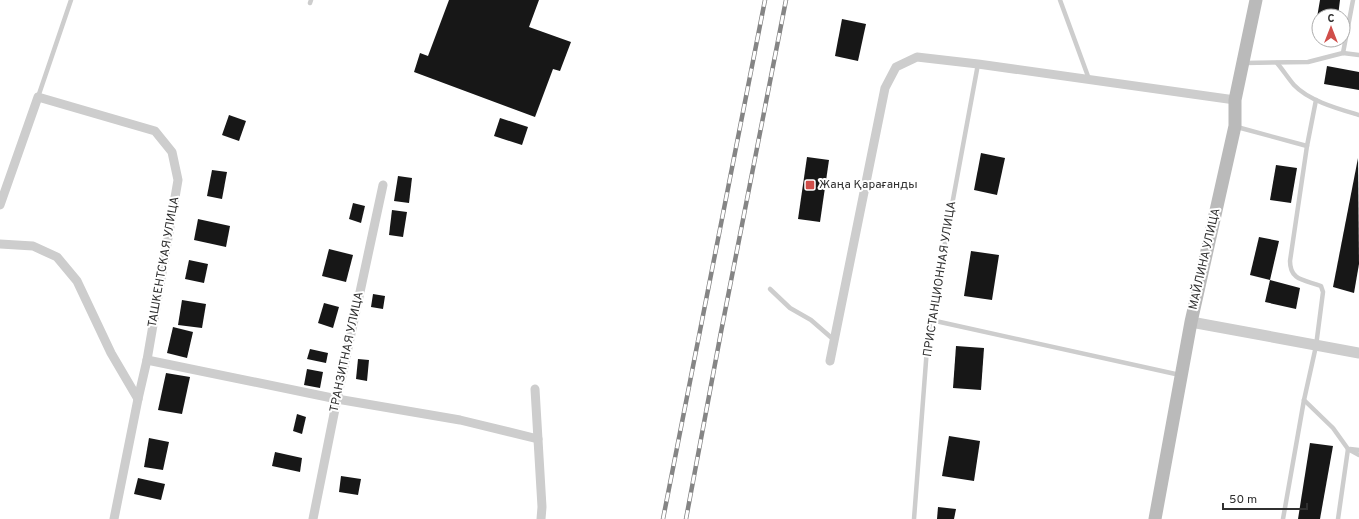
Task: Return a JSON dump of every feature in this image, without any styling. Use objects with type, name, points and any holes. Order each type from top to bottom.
[{"type":"main road","name":"МАЙЛИНА УЛИЦА","points":[[1155,519],[1191,322],[1235,126],[1236,100],[1256,0]]},
{"type":"street","points":[[830,361],[885,88],[896,67],[917,57],[978,64],[1236,100]]},
{"type":"street","points":[[0,205],[38,97]]},
{"type":"street","name":"ТАШКЕНТСКАЯ УЛИЦА","points":[[38,97],[156,131],[172,152],[178,180],[147,360],[114,519]]},
{"type":"street","name":"ТРАНЗИТНАЯ УЛИЦА","points":[[313,519],[383,185]]},
{"type":"street","points":[[0,244],[33,246],[57,257],[77,281],[111,353],[138,399]]},
{"type":"street","points":[[1191,322],[1359,353]]},
{"type":"street","points":[[147,360],[337,399],[460,420],[538,439]]},
{"type":"street","points":[[535,390],[542,507],[540,519]]},
{"type":"lane","points":[[38,97],[71,0]]},
{"type":"lane","points":[[1060,0],[1089,79]]},
{"type":"lane","points":[[1343,53],[1353,0]]},
{"type":"lane","points":[[1243,63],[1308,62],[1343,53],[1359,55]]},
{"type":"lane","points":[[1277,63],[1295,86],[1316,100],[1359,115]]},
{"type":"lane","name":"ПРИСТАНЦИОННАЯ УЛИЦА","points":[[914,519],[928,335],[978,64]]},
{"type":"lane","points":[[1283,519],[1304,400],[1316,346],[1323,292],[1321,286],[1296,278],[1290,269],[1307,146],[1316,100]]},
{"type":"lane","points":[[1235,126],[1307,146]]},
{"type":"lane","points":[[770,289],[790,308],[811,320],[834,340]]},
{"type":"lane","points":[[931,320],[1182,376]]},
{"type":"lane","points":[[1304,400],[1333,428],[1348,449],[1359,456]]},
{"type":"lane","points":[[1348,449],[1359,450]]},
{"type":"lane","points":[[1338,519],[1348,449]]},
{"type":"building","points":[[449,0],[539,0],[529,27],[571,42],[560,71],[553,69],[535,117],[414,72],[420,53],[428,56]]},
{"type":"building","points":[[1320,0],[1340,0],[1339,8],[1319,8]]},
{"type":"building","points":[[842,19],[866,24],[858,61],[835,56]]},
{"type":"building","points":[[1327,66],[1359,72],[1359,90],[1324,84]]},
{"type":"building","points":[[229,115],[246,121],[239,141],[222,135]]},
{"type":"building","points":[[500,118],[528,127],[522,145],[494,136]]},
{"type":"building","points":[[981,153],[1005,158],[997,195],[974,190]]},
{"type":"building","points":[[807,157],[829,160],[820,222],[798,219]]},
{"type":"building","points":[[1358,158],[1359,264],[1354,293],[1333,287]]},
{"type":"building","points":[[1276,165],[1297,168],[1291,203],[1270,200]]},
{"type":"building","points":[[212,170],[227,172],[222,199],[207,196]]},
{"type":"building","points":[[398,176],[412,178],[409,203],[394,201]]},
{"type":"building","points":[[353,203],[365,206],[361,223],[349,219]]},
{"type":"building","points":[[392,210],[407,212],[403,237],[389,235]]},
{"type":"building","points":[[198,219],[230,226],[226,247],[194,240]]},
{"type":"building","points":[[1259,237],[1279,241],[1270,280],[1250,275]]},
{"type":"building","points":[[329,249],[353,255],[346,282],[322,276]]},
{"type":"building","points":[[971,251],[999,255],[992,300],[964,296]]},
{"type":"building","points":[[189,260],[208,264],[204,283],[185,279]]},
{"type":"building","points":[[1270,280],[1300,288],[1296,309],[1265,302]]},
{"type":"building","points":[[373,294],[385,296],[383,309],[371,307]]},
{"type":"building","points":[[182,300],[206,304],[202,328],[178,325]]},
{"type":"building","points":[[324,303],[339,307],[333,328],[318,323]]},
{"type":"building","points":[[173,327],[193,332],[187,358],[167,353]]},
{"type":"building","points":[[956,346],[984,348],[981,390],[953,388]]},
{"type":"building","points":[[310,349],[328,353],[326,363],[307,359]]},
{"type":"building","points":[[358,359],[369,360],[367,381],[356,379]]},
{"type":"building","points":[[307,369],[323,372],[320,388],[304,385]]},
{"type":"building","points":[[166,373],[190,377],[182,414],[158,410]]},
{"type":"building","points":[[297,414],[306,417],[302,434],[293,431]]},
{"type":"building","points":[[949,436],[980,441],[974,481],[942,476]]},
{"type":"building","points":[[149,438],[169,442],[163,470],[144,467]]},
{"type":"building","points":[[1310,443],[1333,446],[1320,519],[1298,519]]},
{"type":"building","points":[[275,452],[302,458],[300,472],[272,466]]},
{"type":"building","points":[[341,476],[361,479],[358,495],[339,492]]},
{"type":"building","points":[[138,478],[165,484],[161,500],[134,494]]},
{"type":"building","points":[[938,507],[956,509],[954,519],[937,519]]},
{"type":"railway","points":[[663,519],[765,0]]},
{"type":"railway","points":[[686,519],[786,0]]},
{"type":"place","name":"Жаңа Қарағанды","points":[[810,185]]}]
